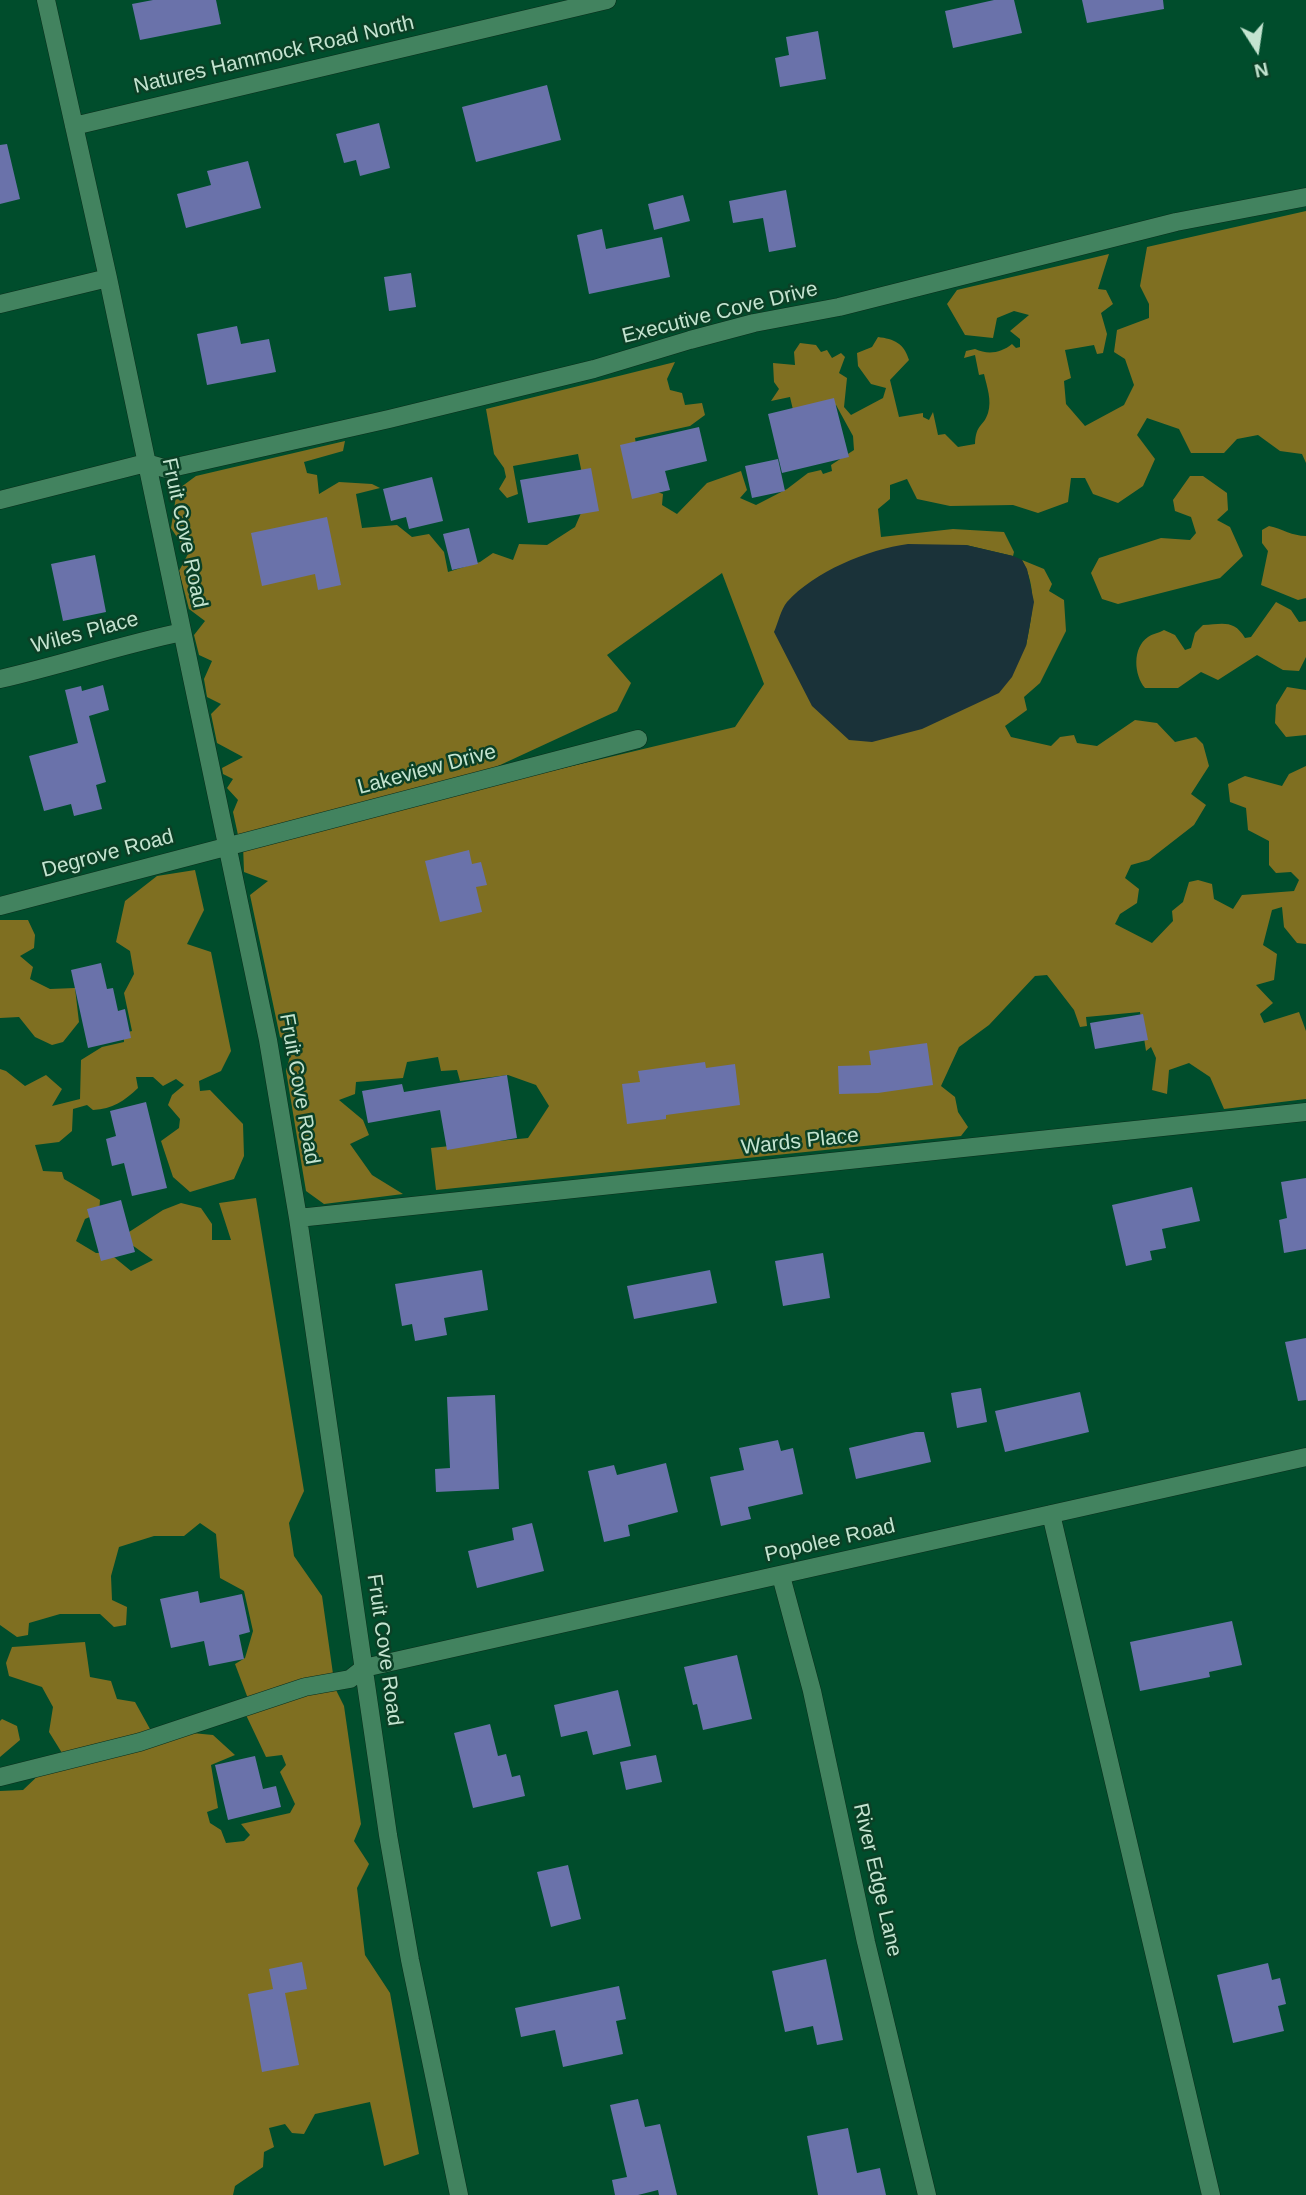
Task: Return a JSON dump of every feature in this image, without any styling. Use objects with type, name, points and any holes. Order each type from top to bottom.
[{"type":"street","name":"Fruit Cove Road","points":[[46,0],[108,278],[268,1040],[298,1218],[388,1835],[408,1948],[459,2195]]},
{"type":"street","name":"Natures Hammock Road North","points":[[74,125],[607,0]]},
{"type":"street","name":"Executive Cove Drive","points":[[0,500],[146,463],[167,468],[389,419],[594,369],[754,323],[839,307],[1176,222],[1306,197]]},
{"type":"street","points":[[0,304],[108,278]]},
{"type":"street","name":"Wiles Place","points":[[0,679],[182,632]]},
{"type":"street","name":"Lakeview Drive","points":[[228,845],[638,739]]},
{"type":"street","name":"Degrove Road","points":[[0,906],[228,845]]},
{"type":"street","name":"Wards Place","points":[[298,1218],[1306,1112]]},
{"type":"street","name":"Popolee Road","points":[[0,1777],[140,1742],[304,1687],[350,1679],[364,1668],[1306,1457]]},
{"type":"street","points":[[1051,1514],[1211,2195]]},
{"type":"street","name":"River Edge Lane","points":[[781,1576],[812,1691],[866,1942],[927,2195]]},
{"type":"shaded area","points":[[1306,211],[1306,463],[1302,454],[1280,451],[1258,435],[1237,439],[1224,453],[1191,453],[1179,429],[1147,418],[1137,435],[1155,459],[1143,486],[1118,503],[1093,494],[1085,478],[1071,478],[1068,502],[1038,513],[1013,505],[950,506],[917,499],[907,479],[890,485],[890,499],[878,509],[881,537],[953,529],[1004,532],[1014,552],[1013,556],[966,545],[1026,646],[1032,613],[1032,592],[1022,560],[1044,569],[1052,584],[1049,591],[1064,600],[1066,631],[1040,683],[1024,697],[1027,710],[1005,726],[1011,737],[1051,746],[1060,737],[1074,735],[1077,743],[1097,746],[1135,720],[1157,723],[1175,742],[1196,737],[1203,744],[1209,766],[1191,794],[1206,805],[1194,825],[1149,860],[1131,865],[1125,878],[1139,889],[1137,903],[1120,914],[1115,924],[1152,943],[1173,921],[1172,911],[1183,902],[1189,882],[1198,880],[1212,884],[1214,899],[1233,909],[1242,895],[1294,891],[1299,880],[1291,872],[1276,873],[1269,865],[1269,841],[1248,830],[1246,808],[1230,802],[1228,784],[1245,776],[1282,786],[1289,774],[1306,766],[1306,944],[1297,943],[1284,927],[1282,907],[1272,910],[1263,945],[1277,954],[1274,980],[1256,985],[1273,1003],[1260,1014],[1264,1023],[1299,1012],[1306,1031],[1306,1099],[1224,1109],[1210,1077],[1189,1063],[1169,1070],[1167,1094],[1152,1090],[1156,1058],[1151,1047],[1146,1051],[1140,1012],[1086,1017],[1087,1026],[1080,1027],[1074,1010],[1047,975],[1035,976],[989,1025],[959,1047],[941,1086],[955,1097],[958,1112],[968,1127],[961,1136],[436,1190],[431,1148],[528,1138],[549,1106],[536,1085],[508,1075],[460,1081],[457,1070],[441,1071],[438,1057],[407,1062],[403,1078],[356,1082],[355,1094],[339,1100],[363,1120],[369,1135],[350,1144],[372,1175],[403,1194],[324,1204],[306,1191],[286,1071],[290,1056],[286,1041],[280,1037],[250,895],[268,881],[244,872],[243,845],[735,727],[764,684],[722,573],[607,655],[631,683],[617,711],[485,772],[238,835],[233,812],[238,800],[227,788],[233,779],[223,774],[222,768],[243,757],[217,743],[211,714],[221,704],[207,697],[204,679],[212,661],[199,655],[194,635],[205,621],[189,609],[179,571],[188,554],[171,528],[177,490],[196,476],[345,441],[343,451],[304,462],[307,473],[317,475],[319,494],[339,482],[372,484],[380,488],[356,494],[362,528],[397,525],[412,537],[429,534],[444,552],[448,572],[480,562],[493,553],[513,560],[519,544],[547,545],[575,527],[587,499],[578,454],[513,466],[518,494],[507,498],[499,489],[506,477],[504,468],[494,454],[486,409],[675,362],[667,379],[670,390],[682,393],[685,405],[702,403],[705,415],[690,426],[635,438],[644,479],[654,490],[663,494],[662,505],[677,514],[707,483],[741,471],[747,490],[740,498],[756,505],[787,489],[808,473],[821,470],[823,474],[832,471],[831,465],[854,450],[853,436],[836,405],[794,414],[790,397],[771,401],[779,389],[774,382],[773,363],[795,365],[794,352],[800,343],[816,345],[821,352],[827,350],[832,358],[841,353],[845,357],[839,373],[847,378],[844,407],[851,415],[883,398],[886,388],[871,384],[858,366],[857,353],[872,347],[878,337],[898,343],[909,360],[890,380],[899,417],[923,413],[923,417],[929,420],[933,412],[938,435],[945,434],[958,447],[975,444],[978,429],[988,413],[989,398],[984,374],[979,375],[975,355],[964,358],[966,351],[975,349],[994,352],[1012,344],[1016,348],[1020,347],[1020,339],[1010,331],[1029,315],[1014,311],[997,318],[993,338],[965,335],[947,304],[957,290],[1109,254],[1098,289],[1106,290],[1113,304],[1101,313],[1107,334],[1103,353],[1097,354],[1094,345],[1065,350],[1071,378],[1064,381],[1066,404],[1085,426],[1124,405],[1134,385],[1125,359],[1114,352],[1117,330],[1149,318],[1149,304],[1140,286],[1147,247]]},
{"type":"shaded area","points":[[1190,476],[1203,476],[1227,493],[1228,510],[1217,520],[1230,527],[1243,556],[1220,578],[1118,604],[1102,599],[1091,573],[1099,558],[1161,538],[1190,540],[1196,533],[1191,517],[1175,511],[1173,500]]},
{"type":"shaded area","points":[[1269,526],[1306,536],[1306,598],[1298,600],[1261,585],[1268,551],[1262,543],[1262,530]]},
{"type":"shaded area","points":[[1276,602],[1291,610],[1299,622],[1306,621],[1306,657],[1299,671],[1283,670],[1257,655],[1218,680],[1201,672],[1178,688],[1145,688],[1141,683],[1137,655],[1143,642],[1150,636],[1164,630],[1175,635],[1185,650],[1191,648],[1195,633],[1203,625],[1232,625],[1245,638],[1251,637]]},
{"type":"shaded area","points":[[1287,687],[1306,690],[1306,735],[1286,737],[1275,723],[1276,705]]},
{"type":"shaded area","points":[[195,870],[204,910],[187,944],[211,952],[231,1051],[221,1071],[199,1081],[200,1091],[210,1090],[243,1124],[244,1156],[234,1179],[190,1192],[173,1177],[161,1141],[179,1128],[180,1119],[168,1105],[172,1095],[184,1085],[176,1079],[163,1086],[153,1077],[136,1077],[138,1088],[123,1100],[100,1109],[93,1110],[87,1105],[73,1109],[72,1131],[59,1142],[35,1145],[43,1171],[62,1172],[64,1179],[100,1200],[99,1213],[85,1219],[76,1241],[96,1253],[109,1253],[131,1271],[153,1260],[125,1240],[129,1232],[163,1210],[181,1203],[201,1208],[212,1224],[212,1240],[231,1240],[219,1203],[256,1198],[304,1491],[289,1523],[294,1556],[322,1596],[335,1688],[344,1706],[361,1824],[354,1841],[369,1864],[357,1888],[365,1955],[390,1993],[419,2154],[384,2166],[370,2102],[315,2114],[304,2134],[292,2133],[285,2124],[269,2128],[274,2147],[264,2152],[263,2167],[235,2186],[233,2195],[0,2195],[0,1791],[23,1790],[62,1753],[49,1732],[53,1707],[42,1687],[9,1676],[6,1663],[12,1647],[85,1642],[90,1677],[111,1681],[117,1699],[135,1702],[150,1729],[213,1735],[235,1755],[211,1765],[218,1808],[207,1812],[210,1823],[221,1830],[226,1843],[244,1841],[250,1835],[241,1824],[290,1813],[295,1804],[280,1772],[286,1765],[282,1755],[266,1757],[246,1715],[247,1696],[235,1664],[245,1658],[253,1631],[244,1591],[220,1578],[216,1534],[200,1523],[184,1536],[154,1536],[119,1547],[111,1576],[112,1600],[127,1607],[126,1625],[114,1627],[100,1614],[60,1614],[29,1623],[28,1635],[17,1637],[0,1625],[0,1069],[25,1086],[46,1075],[62,1089],[52,1106],[80,1099],[81,1060],[102,1047],[124,1042],[124,1033],[132,1031],[124,993],[134,974],[130,951],[116,942],[125,901],[157,876]]},
{"type":"shaded area","points":[[0,920],[28,920],[35,935],[34,948],[20,956],[33,967],[30,979],[50,989],[75,988],[79,1022],[63,1042],[52,1045],[35,1037],[19,1017],[0,1018]]},
{"type":"shaded area","points":[[2,1719],[17,1726],[20,1740],[0,1757],[0,1721]]},
{"type":"water","points":[[908,544],[966,545],[1022,560],[1027,569],[1034,602],[1026,646],[1012,677],[999,693],[922,729],[872,742],[849,740],[812,706],[774,632],[787,602],[812,581],[859,557]]},
{"type":"building","points":[[153,0],[216,0],[221,24],[140,40],[132,4]]},
{"type":"building","points":[[994,0],[1014,0],[1022,33],[953,48],[945,11]]},
{"type":"building","points":[[1082,0],[1163,0],[1164,9],[1087,23]]},
{"type":"building","points":[[818,31],[826,79],[780,87],[775,58],[789,55],[786,37]]},
{"type":"building","points":[[547,85],[561,140],[476,162],[462,107]]},
{"type":"building","points":[[379,123],[390,168],[360,176],[356,160],[344,163],[336,134]]},
{"type":"building","points":[[7,144],[20,199],[0,204],[0,145]]},
{"type":"building","points":[[248,161],[261,208],[186,228],[177,194],[211,185],[207,171]]},
{"type":"building","points":[[786,190],[796,247],[769,252],[763,218],[733,223],[729,201]]},
{"type":"building","points":[[683,195],[690,221],[654,230],[648,204]]},
{"type":"building","points":[[602,229],[606,249],[662,237],[670,277],[589,294],[577,235]]},
{"type":"building","points":[[411,273],[416,307],[389,311],[384,277]]},
{"type":"building","points":[[237,326],[241,344],[269,339],[276,372],[207,385],[197,334]]},
{"type":"building","points":[[834,398],[849,457],[782,473],[768,414]]},
{"type":"building","points":[[699,427],[707,461],[665,471],[670,490],[632,499],[620,445]]},
{"type":"building","points":[[778,459],[785,491],[752,498],[745,466]]},
{"type":"building","points":[[591,468],[599,511],[528,523],[520,480]]},
{"type":"building","points":[[432,477],[443,521],[409,529],[406,517],[391,521],[383,489]]},
{"type":"building","points":[[327,517],[341,585],[318,590],[315,574],[262,586],[251,533]]},
{"type":"building","points":[[469,528],[478,564],[452,570],[443,534]]},
{"type":"building","points":[[95,555],[106,612],[63,621],[51,564]]},
{"type":"building","points":[[103,685],[109,710],[89,716],[106,782],[96,785],[102,809],[74,816],[71,804],[44,811],[29,756],[78,743],[65,690],[81,686],[82,691]]},
{"type":"building","points":[[469,850],[472,864],[481,862],[487,885],[476,887],[482,912],[440,922],[425,861]]},
{"type":"building","points":[[101,963],[107,989],[113,988],[118,1011],[125,1009],[131,1038],[88,1048],[71,970]]},
{"type":"building","points":[[1143,1014],[1148,1040],[1095,1049],[1090,1023]]},
{"type":"building","points":[[927,1043],[933,1085],[878,1093],[839,1094],[838,1066],[871,1065],[869,1051]]},
{"type":"building","points":[[705,1062],[706,1068],[735,1064],[740,1105],[666,1115],[666,1119],[627,1124],[622,1084],[640,1082],[638,1071]]},
{"type":"building","points":[[507,1075],[517,1138],[447,1150],[440,1110],[368,1123],[362,1091],[402,1084],[404,1092]]},
{"type":"building","points":[[146,1102],[167,1188],[132,1196],[124,1163],[112,1166],[106,1139],[116,1136],[110,1111]]},
{"type":"building","points":[[1306,1178],[1306,1249],[1284,1253],[1279,1220],[1287,1218],[1281,1182]]},
{"type":"building","points":[[1192,1187],[1200,1221],[1162,1229],[1166,1248],[1150,1251],[1152,1260],[1126,1266],[1112,1205]]},
{"type":"building","points":[[121,1200],[135,1252],[101,1261],[87,1209]]},
{"type":"building","points":[[823,1253],[830,1298],[783,1306],[775,1261]]},
{"type":"building","points":[[482,1270],[488,1310],[444,1318],[447,1335],[415,1341],[412,1324],[402,1326],[395,1284]]},
{"type":"building","points":[[710,1270],[717,1303],[634,1319],[627,1286]]},
{"type":"building","points":[[1306,1338],[1306,1400],[1298,1401],[1285,1342]]},
{"type":"building","points":[[981,1388],[987,1422],[957,1428],[951,1393]]},
{"type":"building","points":[[1080,1392],[1089,1432],[1005,1452],[995,1411]]},
{"type":"building","points":[[495,1395],[499,1489],[436,1492],[435,1469],[450,1468],[447,1397]]},
{"type":"building","points":[[924,1432],[931,1462],[856,1479],[849,1448]]},
{"type":"building","points":[[778,1440],[781,1451],[793,1448],[803,1494],[748,1507],[751,1519],[721,1526],[710,1477],[744,1470],[739,1448]]},
{"type":"building","points":[[666,1463],[678,1512],[628,1525],[630,1536],[604,1542],[588,1471],[614,1465],[617,1475]]},
{"type":"building","points":[[532,1523],[544,1571],[477,1588],[468,1551],[514,1540],[512,1528]]},
{"type":"building","points":[[198,1591],[200,1603],[242,1594],[250,1632],[239,1635],[244,1659],[209,1666],[204,1641],[171,1648],[160,1599]]},
{"type":"building","points":[[1232,1621],[1242,1665],[1209,1672],[1210,1677],[1140,1691],[1130,1642]]},
{"type":"building","points":[[737,1655],[752,1719],[703,1730],[697,1704],[693,1705],[684,1667]]},
{"type":"building","points":[[618,1690],[631,1746],[593,1755],[587,1731],[561,1737],[554,1705]]},
{"type":"building","points":[[490,1724],[498,1756],[506,1754],[512,1777],[520,1775],[525,1796],[473,1808],[454,1733]]},
{"type":"building","points":[[656,1755],[662,1782],[626,1790],[620,1762]]},
{"type":"building","points":[[255,1756],[263,1789],[276,1786],[281,1807],[228,1820],[215,1765]]},
{"type":"building","points":[[568,1865],[581,1919],[551,1927],[537,1872]]},
{"type":"building","points":[[826,1959],[843,2040],[817,2045],[813,2026],[785,2032],[772,1971]]},
{"type":"building","points":[[302,1962],[307,1989],[285,1993],[299,2065],[262,2072],[248,1994],[273,1989],[269,1969]]},
{"type":"building","points":[[1268,1963],[1272,1980],[1280,1978],[1286,2004],[1278,2006],[1284,2031],[1233,2043],[1217,1975]]},
{"type":"building","points":[[619,1986],[626,2019],[616,2021],[623,2054],[563,2067],[555,2030],[521,2037],[515,2008]]},
{"type":"building","points":[[638,2099],[645,2127],[660,2124],[677,2195],[659,2195],[658,2190],[638,2195],[615,2195],[612,2180],[627,2177],[610,2105]]},
{"type":"building","points":[[848,2128],[857,2173],[880,2168],[886,2195],[818,2195],[807,2136]]}]
